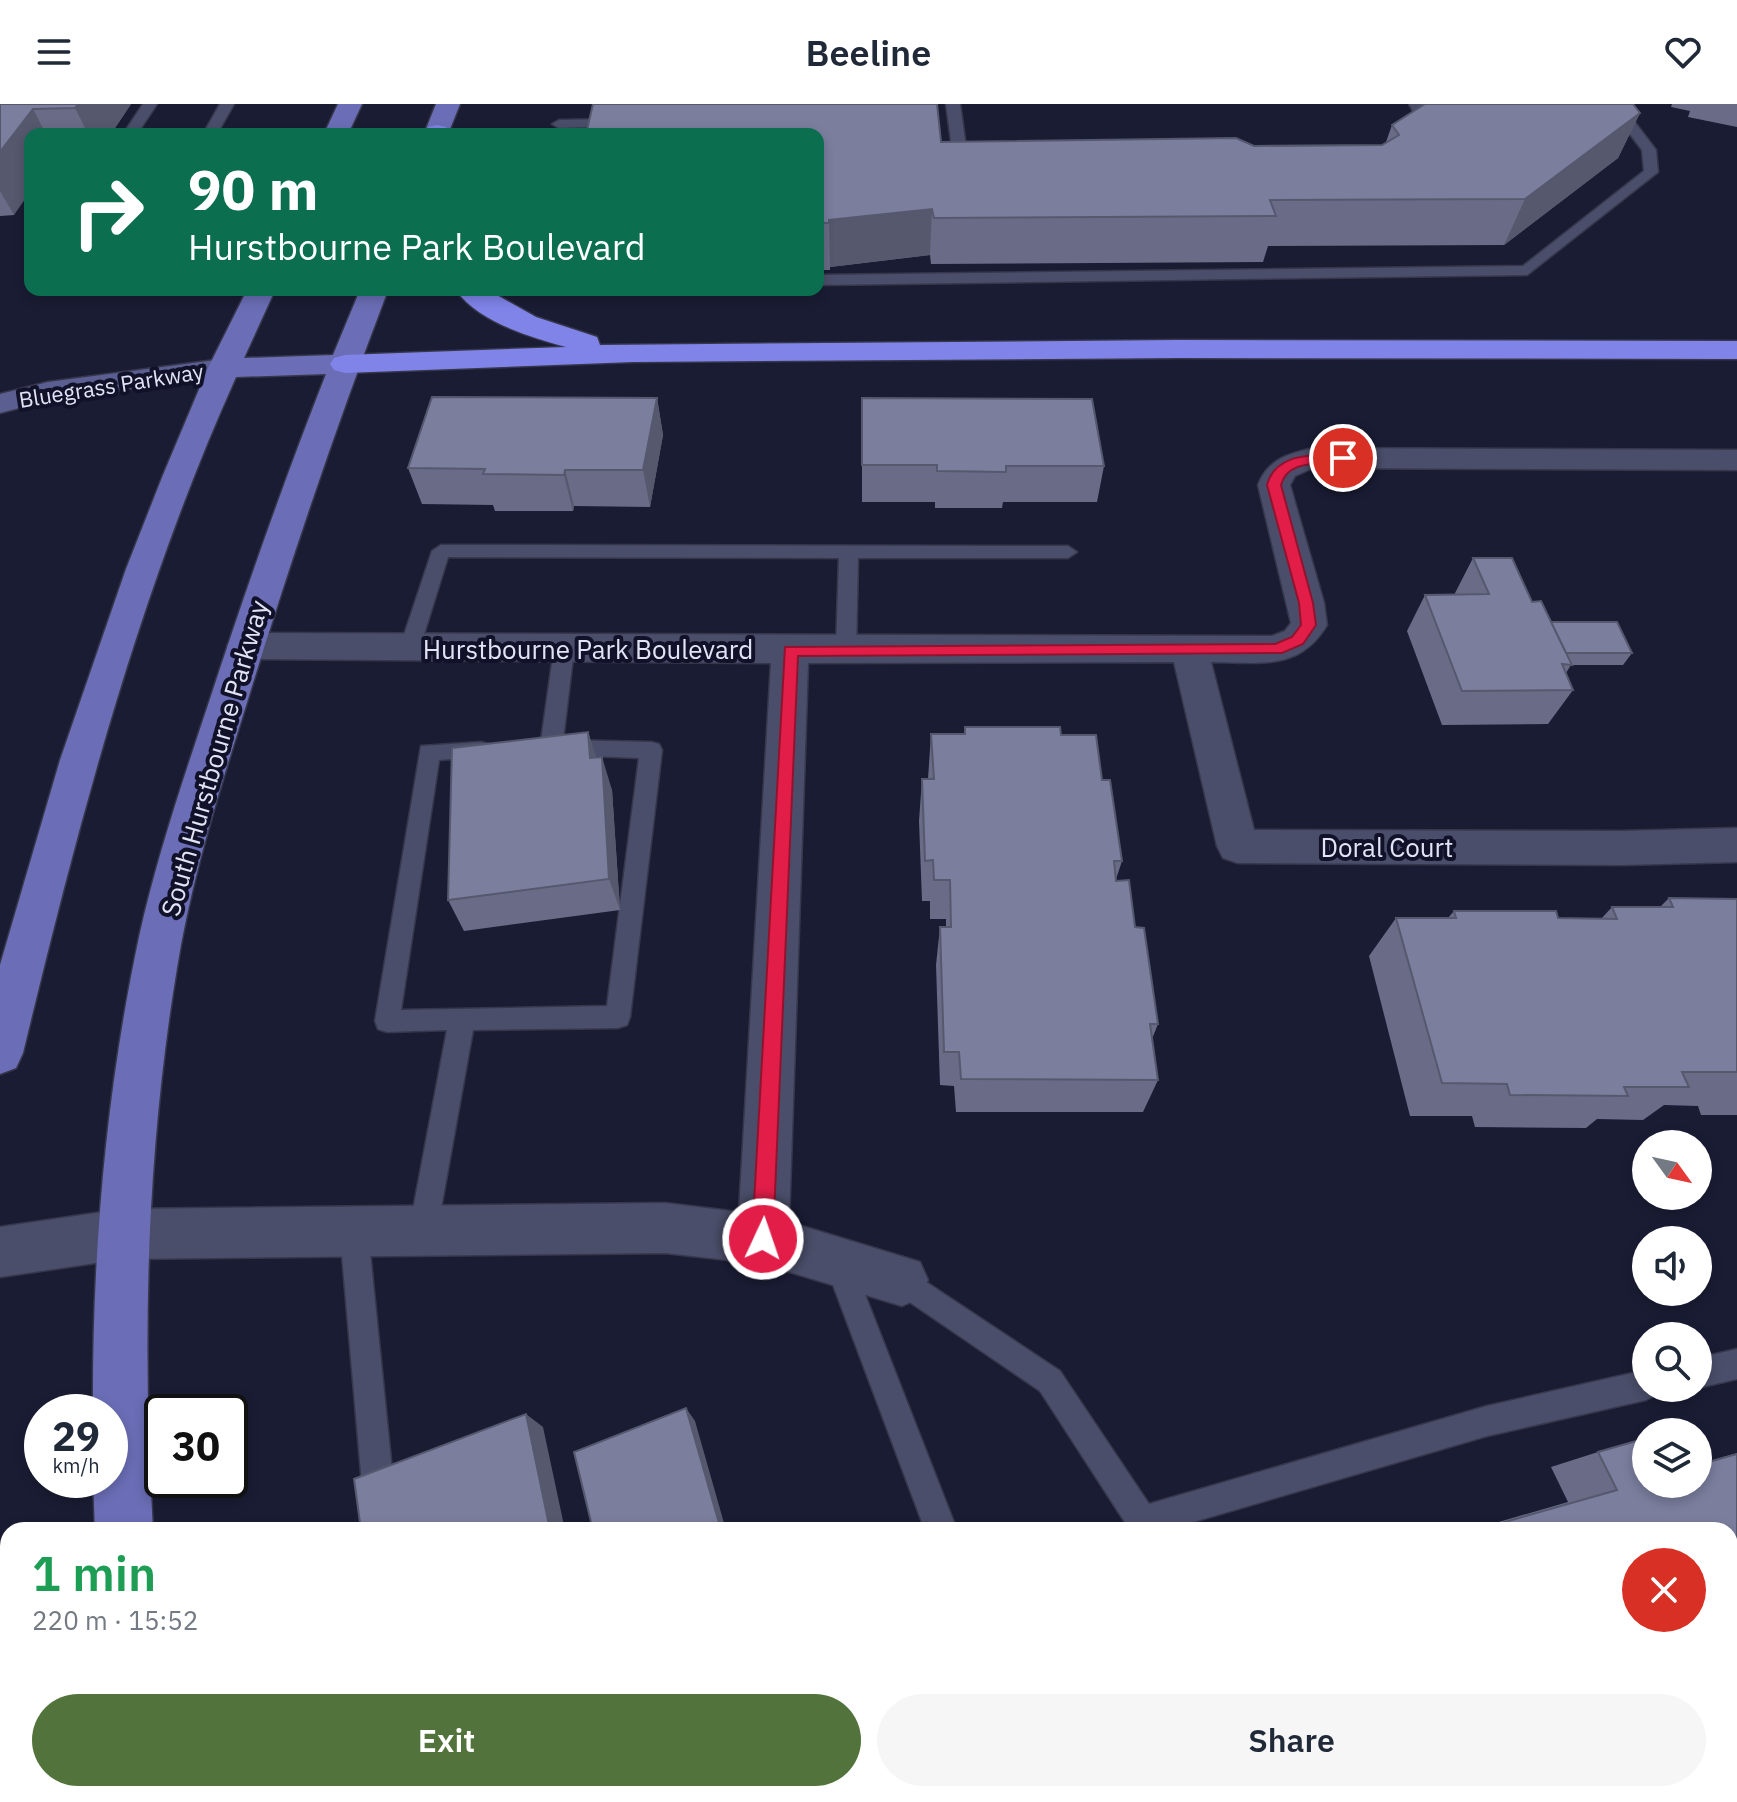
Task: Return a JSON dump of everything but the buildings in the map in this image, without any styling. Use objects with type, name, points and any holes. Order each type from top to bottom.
[{"type":"highway","points":[[479,296],[552,336],[633,353]]},
{"type":"highway","points":[[345,364],[633,353],[1164,349],[1737,350]]},
{"type":"main road","points":[[339,128],[350,104]]},
{"type":"main road","points":[[439,128],[448,104]]},
{"type":"main road","points":[[0,1053],[69,793],[131,596],[223,368],[258,296]]},
{"type":"main road","name":"South Hurstbourne Parkway","points":[[124,1522],[119,1443],[123,1234],[129,1144],[156,966],[191,815],[269,569],[372,296]]},
{"type":"main road","points":[[223,368],[345,364]]},
{"type":"street","name":"Bluegrass Parkway","points":[[0,404],[48,391],[223,368]]},
{"type":"street","name":"Hurstbourne Park Boulevard","points":[[245,646],[790,650],[1276,649],[1298,640],[1309,625],[1306,603],[1274,485],[1277,474],[1292,462],[1313,458],[1737,460]]},
{"type":"street","points":[[763,1239],[790,650]]},
{"type":"street","name":"Doral Court","points":[[1190,651],[1238,846],[1622,848],[1737,845]]},
{"type":"street","points":[[0,1252],[123,1234],[665,1228],[763,1239],[902,1280]]},
{"type":"lane","points":[[134,128],[150,104]]},
{"type":"lane","points":[[213,128],[227,104]]},
{"type":"lane","points":[[1390,143],[1403,136],[1422,116],[1416,104]]},
{"type":"lane","points":[[824,280],[1527,270],[1651,172],[1649,150],[1614,104]]},
{"type":"lane","points":[[938,118],[953,111],[961,163],[986,170]]},
{"type":"lane","points":[[558,124],[638,123]]},
{"type":"lane","points":[[410,647],[441,551],[1068,552]]},
{"type":"lane","points":[[846,650],[849,551]]},
{"type":"lane","points":[[551,748],[564,649]]},
{"type":"lane","points":[[551,748],[651,750],[618,1017],[387,1021],[429,752],[551,748]]},
{"type":"lane","points":[[423,1231],[462,1019]]},
{"type":"lane","points":[[354,1232],[381,1522]]},
{"type":"lane","points":[[838,1261],[938,1522]]},
{"type":"lane","points":[[902,1280],[1050,1381],[1143,1522]]},
{"type":"lane","points":[[1712,1370],[1737,1364]]},
{"type":"lane","points":[[1159,1522],[1487,1421],[1632,1388]]},
{"type":"route","points":[[763,1239],[790,650],[1276,649],[1298,640],[1309,625],[1306,603],[1274,485],[1277,474],[1292,462],[1343,458]]}]
